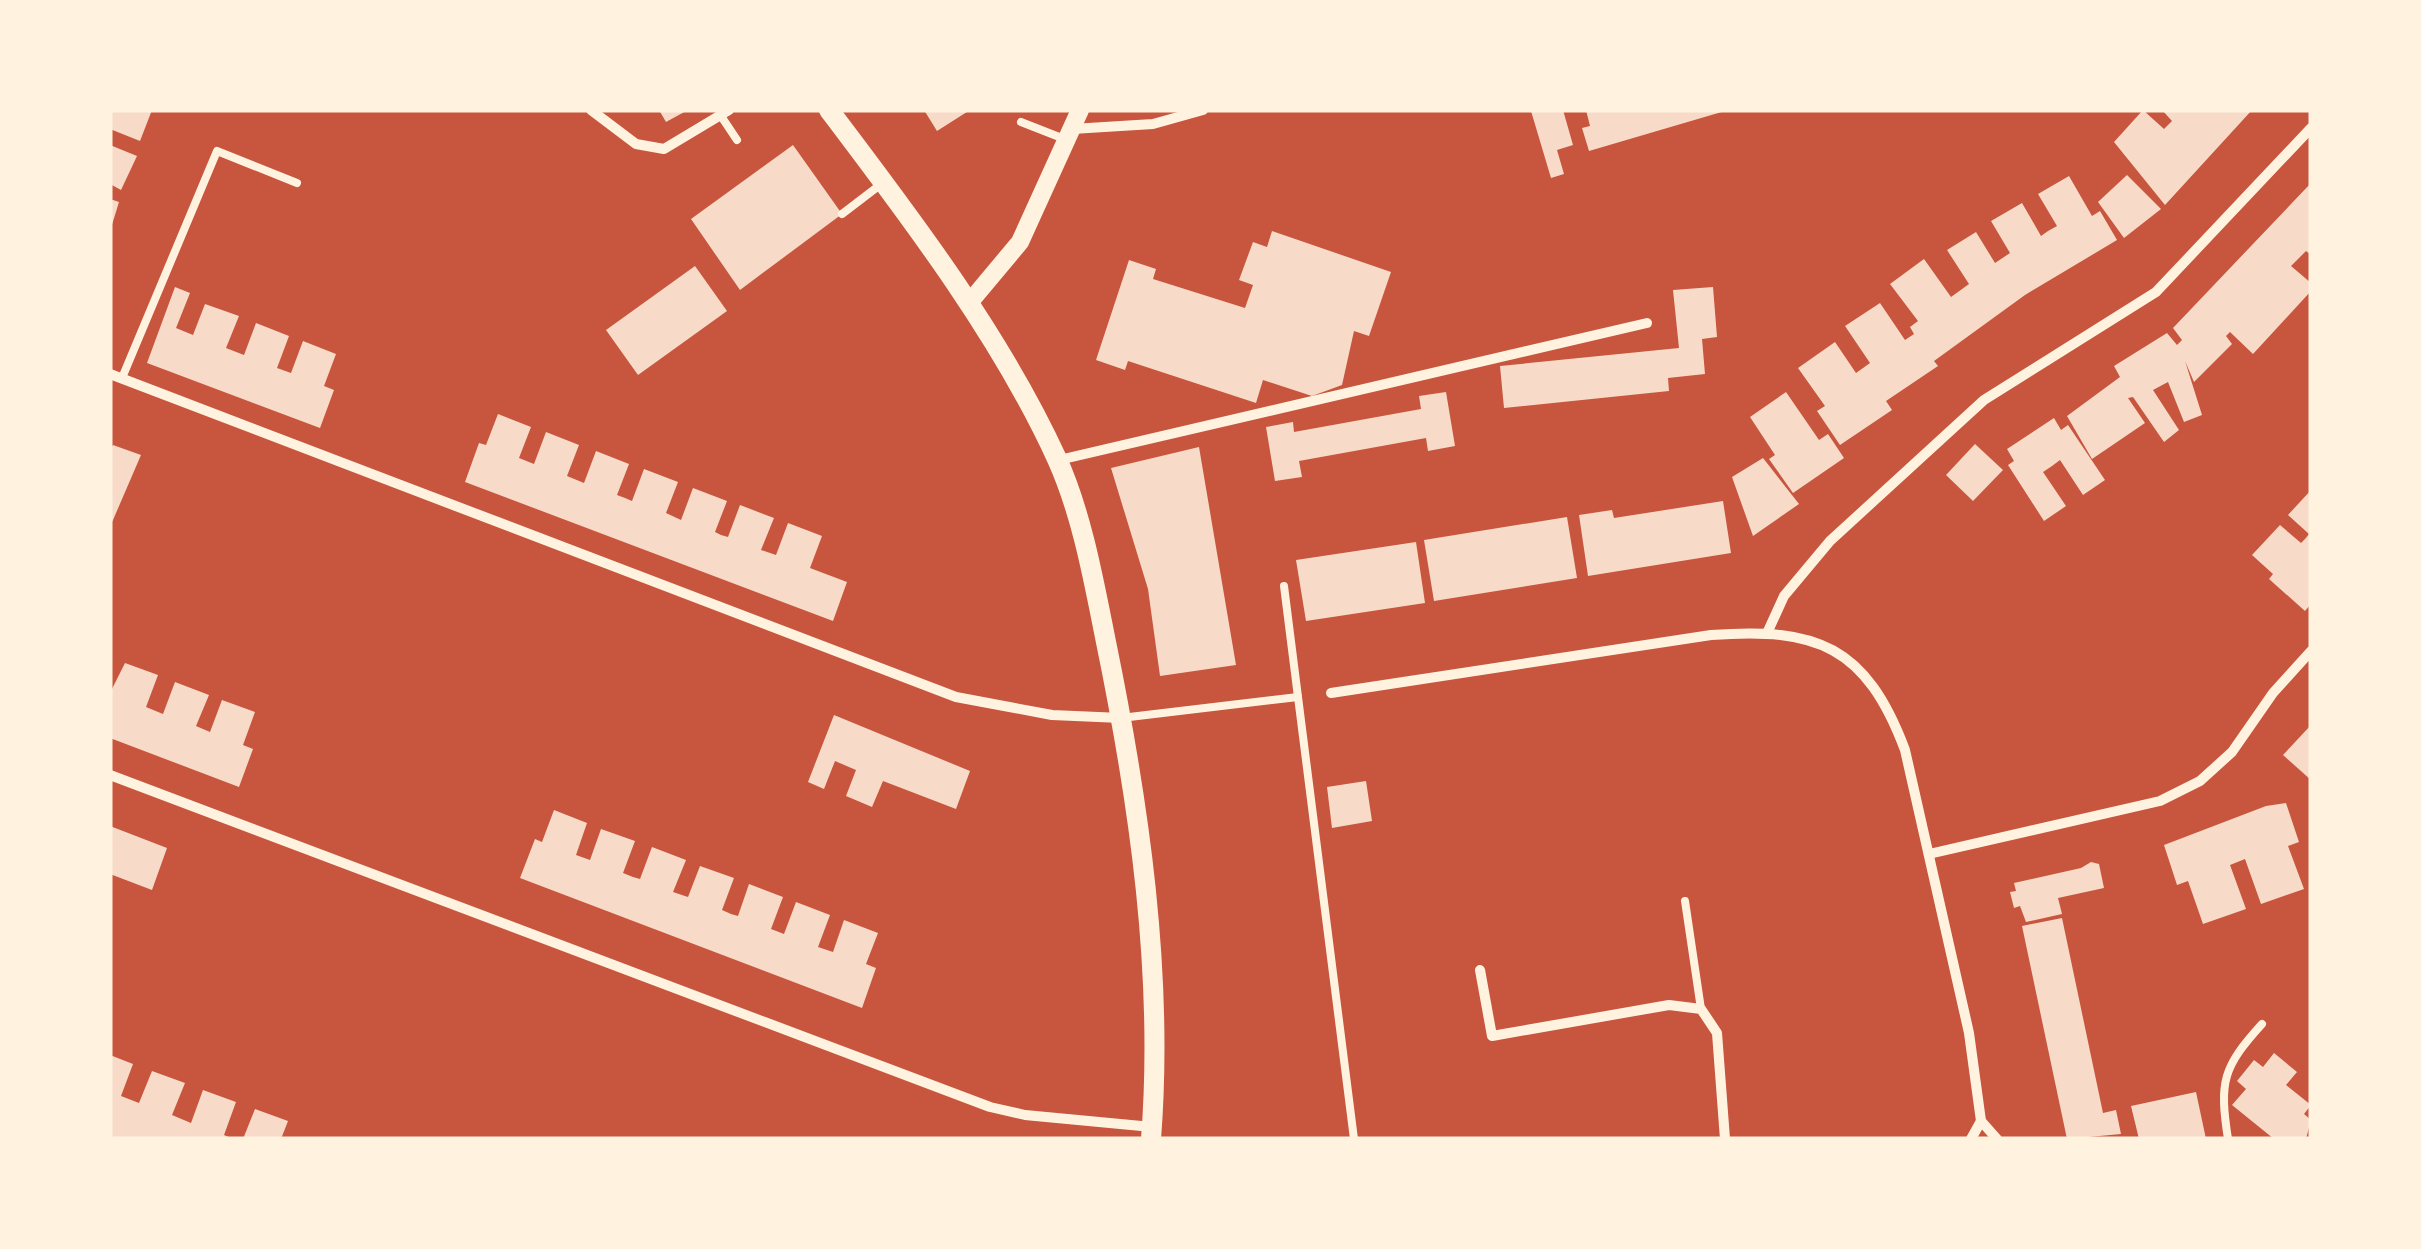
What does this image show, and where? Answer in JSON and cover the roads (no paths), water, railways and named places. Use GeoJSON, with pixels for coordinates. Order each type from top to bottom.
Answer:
{"type":"FeatureCollection","features":[{"type":"Feature","properties":{"kind":"main road"},"geometry":{"type":"LineString","coordinates":[[828,110],[969,303],[1058,460],[1094,584],[1121,718],[1150,940],[1152,1133]]}},
{"type":"Feature","properties":{"kind":"street"},"geometry":{"type":"LineString","coordinates":[[591,110],[636,144],[664,149],[725,113]]}},
{"type":"Feature","properties":{"kind":"street"},"geometry":{"type":"LineString","coordinates":[[969,303],[1020,242],[1080,110]]}},
{"type":"Feature","properties":{"kind":"street"},"geometry":{"type":"LineString","coordinates":[[1069,135],[1153,124],[1202,110]]}},
{"type":"Feature","properties":{"kind":"street"},"geometry":{"type":"LineString","coordinates":[[1768,631],[1784,596],[1844,528],[1984,400],[2156,292],[2311,128]]}},
{"type":"Feature","properties":{"kind":"street"},"geometry":{"type":"LineString","coordinates":[[1058,460],[1647,323]]}},
{"type":"Feature","properties":{"kind":"street"},"geometry":{"type":"LineString","coordinates":[[116,376],[956,697],[1052,715],[1121,718]]}},
{"type":"Feature","properties":{"kind":"street"},"geometry":{"type":"LineString","coordinates":[[1331,693],[1710,635],[1768,631],[1818,640],[1863,673],[1889,707],[1905,750],[1969,1032],[1981,1121],[1996,1139]]}},
{"type":"Feature","properties":{"kind":"street"},"geometry":{"type":"LineString","coordinates":[[1929,854],[2160,801],[2200,780],[2232,752],[2273,693],[2311,651]]}},
{"type":"Feature","properties":{"kind":"street"},"geometry":{"type":"LineString","coordinates":[[110,775],[990,1107],[1152,1133]]}},
{"type":"Feature","properties":{"kind":"street"},"geometry":{"type":"LineString","coordinates":[[1480,970],[1492,1036],[1669,1005],[1701,1008],[1717,1032],[1725,1139]]}},
{"type":"Feature","properties":{"kind":"street"},"geometry":{"type":"LineString","coordinates":[[1970,1139],[1981,1121]]}},
{"type":"Feature","properties":{"kind":"lane"},"geometry":{"type":"LineString","coordinates":[[725,113],[737,140]]}},
{"type":"Feature","properties":{"kind":"lane"},"geometry":{"type":"LineString","coordinates":[[1021,122],[1069,135]]}},
{"type":"Feature","properties":{"kind":"lane"},"geometry":{"type":"LineString","coordinates":[[116,376],[218,151],[297,183]]}},
{"type":"Feature","properties":{"kind":"lane"},"geometry":{"type":"LineString","coordinates":[[842,214],[884,182]]}},
{"type":"Feature","properties":{"kind":"lane"},"geometry":{"type":"LineString","coordinates":[[1284,586],[1354,1139]]}},
{"type":"Feature","properties":{"kind":"lane"},"geometry":{"type":"LineString","coordinates":[[1121,718],[1298,697]]}},
{"type":"Feature","properties":{"kind":"lane"},"geometry":{"type":"LineString","coordinates":[[1685,901],[1701,1008]]}},
{"type":"Feature","properties":{"kind":"lane"},"geometry":{"type":"LineString","coordinates":[[2228,1139],[2223,1084],[2231,1059],[2262,1024]]}}]}
